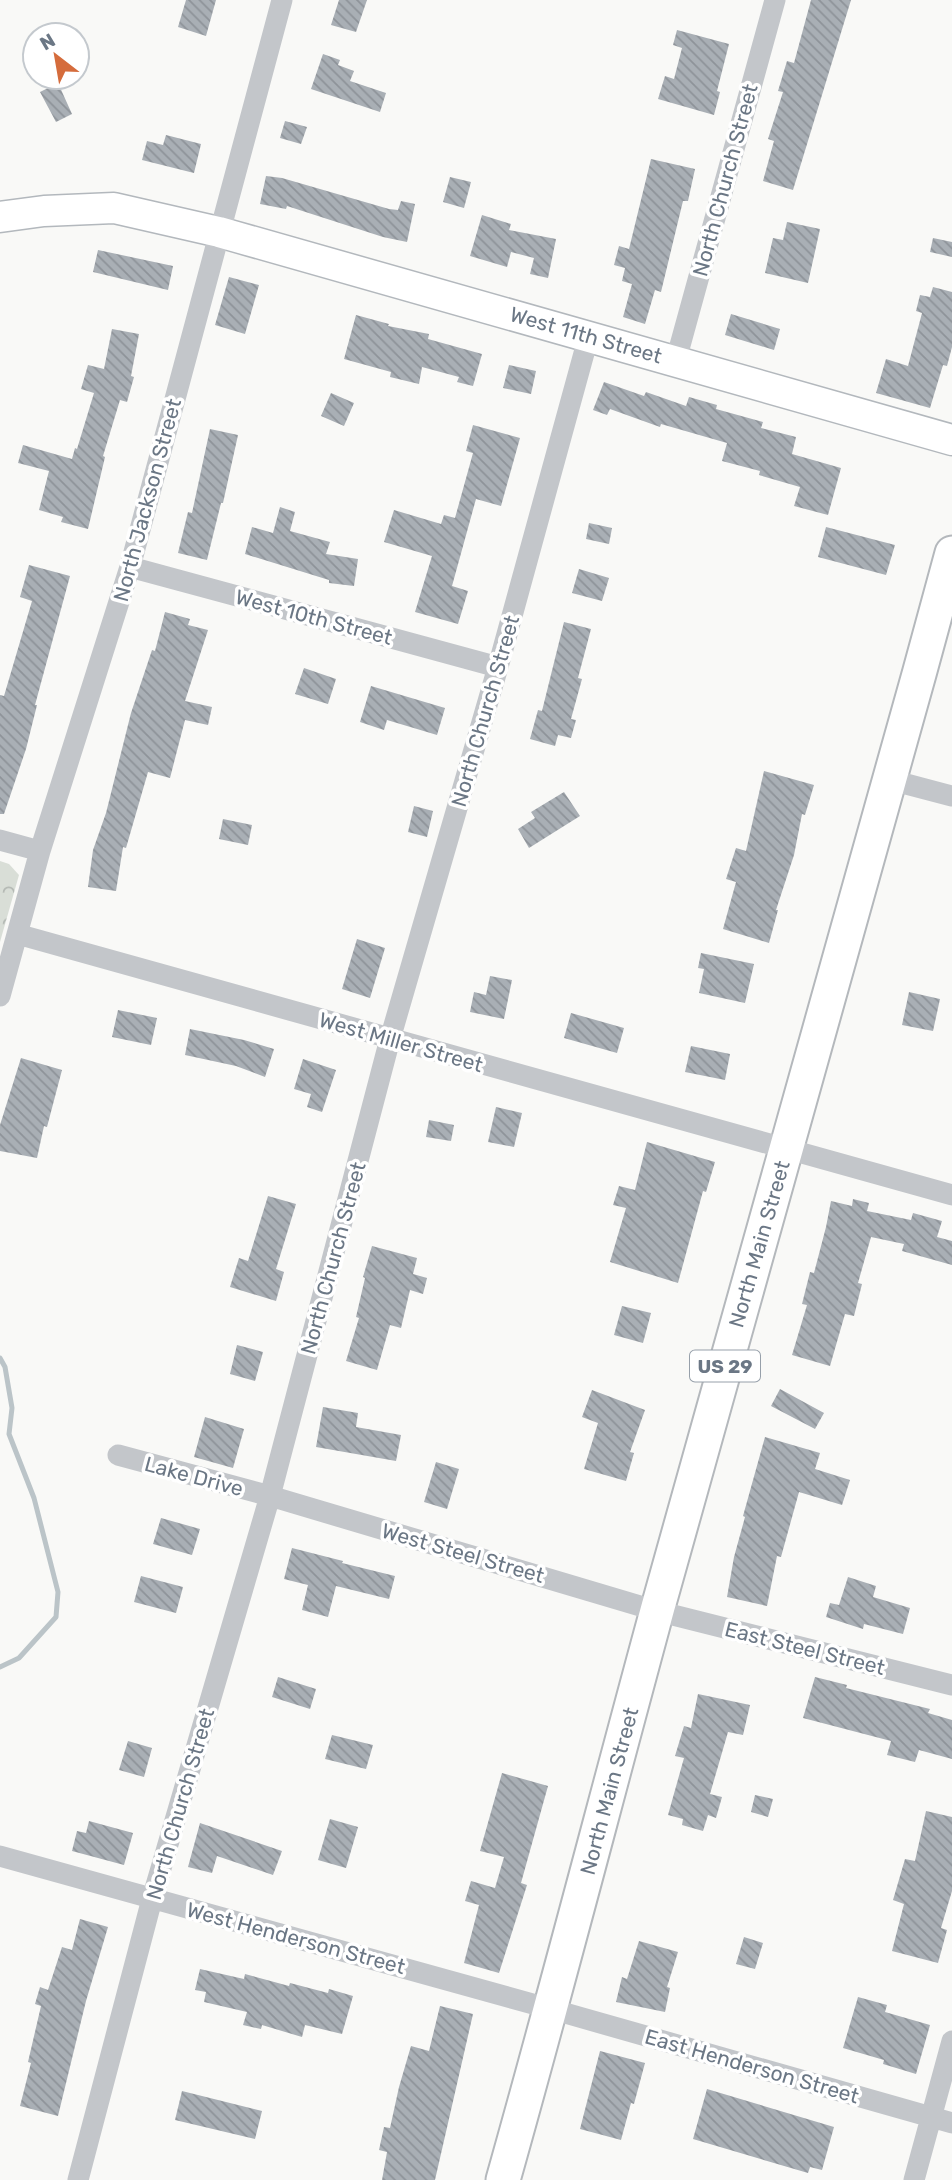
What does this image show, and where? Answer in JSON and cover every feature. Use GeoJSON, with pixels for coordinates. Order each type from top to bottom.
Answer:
{"type":"FeatureCollection","features":[{"type":"Feature","properties":{"kind":"main road","name":"North Main Street"},"geometry":{"type":"LineString","coordinates":[[503,2180],[657,1611],[891,780],[952,553]]}},
{"type":"Feature","properties":{"kind":"street","name":"North Jackson Street"},"geometry":{"type":"LineString","coordinates":[[0,996],[40,851],[130,567],[282,0]]}},
{"type":"Feature","properties":{"kind":"street","name":"North Church Street"},"geometry":{"type":"LineString","coordinates":[[676,360],[775,0]]}},
{"type":"Feature","properties":{"kind":"street","name":"West 11th Street"},"geometry":{"type":"LineString","coordinates":[[0,217],[44,211],[114,208],[219,232],[952,440]]}},
{"type":"Feature","properties":{"kind":"street","name":"North Church Street"},"geometry":{"type":"LineString","coordinates":[[78,2180],[152,1899],[270,1496],[390,1039],[498,667],[589,335]]}},
{"type":"Feature","properties":{"kind":"street","name":"West 10th Street"},"geometry":{"type":"LineString","coordinates":[[130,567],[498,667]]}},
{"type":"Feature","properties":{"kind":"street"},"geometry":{"type":"LineString","coordinates":[[891,780],[952,796]]}},
{"type":"Feature","properties":{"kind":"street"},"geometry":{"type":"LineString","coordinates":[[0,840],[40,851]]}},
{"type":"Feature","properties":{"kind":"street","name":"West Miller Street"},"geometry":{"type":"LineString","coordinates":[[17,934],[952,1195]]}},
{"type":"Feature","properties":{"kind":"street","name":"Lake Drive"},"geometry":{"type":"LineString","coordinates":[[118,1455],[270,1496]]}},
{"type":"Feature","properties":{"kind":"street","name":"West Steel Street"},"geometry":{"type":"LineString","coordinates":[[270,1496],[657,1611]]}},
{"type":"Feature","properties":{"kind":"street","name":"East Steel Street"},"geometry":{"type":"LineString","coordinates":[[657,1611],[952,1685]]}},
{"type":"Feature","properties":{"kind":"street","name":"West Henderson Street"},"geometry":{"type":"LineString","coordinates":[[0,1856],[551,2008]]}},
{"type":"Feature","properties":{"kind":"street","name":"East Henderson Street"},"geometry":{"type":"LineString","coordinates":[[551,2008],[952,2123]]}},
{"type":"Feature","properties":{"kind":"street"},"geometry":{"type":"LineString","coordinates":[[914,2180],[952,2041]]}},
{"type":"Feature","properties":{"kind":"green space"},"geometry":{"type":"Polygon","coordinates":[[[0,861],[9,864],[19,875],[0,942],[0,861]]]}},
{"type":"Feature","properties":{"kind":"building"},"geometry":{"type":"Polygon","coordinates":[[[186,0],[216,0],[206,36],[178,27],[186,0]]]}},
{"type":"Feature","properties":{"kind":"building"},"geometry":{"type":"Polygon","coordinates":[[[339,0],[367,0],[356,32],[331,25],[339,0]]]}},
{"type":"Feature","properties":{"kind":"building"},"geometry":{"type":"Polygon","coordinates":[[[811,0],[851,0],[793,190],[763,181],[774,141],[768,139],[783,92],[778,91],[787,61],[794,63],[811,0]]]}},
{"type":"Feature","properties":{"kind":"building"},"geometry":{"type":"Polygon","coordinates":[[[677,30],[729,44],[714,115],[658,99],[665,76],[674,79],[682,48],[673,45],[677,30]]]}},
{"type":"Feature","properties":{"kind":"building"},"geometry":{"type":"Polygon","coordinates":[[[323,54],[340,60],[338,65],[354,71],[350,81],[386,93],[380,112],[311,89],[323,54]]]}},
{"type":"Feature","properties":{"kind":"building"},"geometry":{"type":"Polygon","coordinates":[[[62,91],[72,114],[56,122],[40,92],[62,91]]]}},
{"type":"Feature","properties":{"kind":"building"},"geometry":{"type":"Polygon","coordinates":[[[285,121],[307,127],[301,144],[280,138],[285,121]]]}},
{"type":"Feature","properties":{"kind":"building"},"geometry":{"type":"Polygon","coordinates":[[[166,135],[201,144],[194,173],[142,160],[147,141],[163,145],[166,135]]]}},
{"type":"Feature","properties":{"kind":"building"},"geometry":{"type":"Polygon","coordinates":[[[651,159],[695,169],[688,201],[683,201],[661,292],[655,290],[645,324],[623,317],[632,284],[622,281],[625,268],[614,265],[619,246],[629,249],[651,159]]]}},
{"type":"Feature","properties":{"kind":"building"},"geometry":{"type":"Polygon","coordinates":[[[266,176],[282,178],[389,209],[398,210],[401,201],[415,204],[407,242],[383,237],[287,206],[286,209],[260,204],[266,176]]]}},
{"type":"Feature","properties":{"kind":"building"},"geometry":{"type":"Polygon","coordinates":[[[450,177],[471,182],[464,208],[443,202],[450,177]]]}},
{"type":"Feature","properties":{"kind":"building"},"geometry":{"type":"Polygon","coordinates":[[[482,215],[511,224],[509,230],[556,239],[548,278],[530,274],[534,258],[511,252],[507,267],[470,256],[482,215]]]}},
{"type":"Feature","properties":{"kind":"building"},"geometry":{"type":"Polygon","coordinates":[[[787,222],[820,229],[808,283],[765,273],[773,238],[783,240],[787,222]]]}},
{"type":"Feature","properties":{"kind":"building"},"geometry":{"type":"Polygon","coordinates":[[[933,238],[952,242],[952,257],[930,252],[933,238]]]}},
{"type":"Feature","properties":{"kind":"building"},"geometry":{"type":"Polygon","coordinates":[[[98,250],[173,266],[168,290],[93,272],[98,250]]]}},
{"type":"Feature","properties":{"kind":"building"},"geometry":{"type":"Polygon","coordinates":[[[229,277],[259,285],[245,334],[215,325],[229,277]]]}},
{"type":"Feature","properties":{"kind":"building"},"geometry":{"type":"Polygon","coordinates":[[[933,287],[952,292],[952,347],[947,366],[943,365],[930,408],[876,393],[886,359],[908,366],[922,313],[916,311],[920,295],[930,297],[933,287]]]}},
{"type":"Feature","properties":{"kind":"building"},"geometry":{"type":"Polygon","coordinates":[[[731,314],[780,329],[774,350],[725,335],[731,314]]]}},
{"type":"Feature","properties":{"kind":"building"},"geometry":{"type":"Polygon","coordinates":[[[356,315],[389,324],[388,326],[429,334],[428,339],[482,354],[473,386],[457,382],[459,377],[422,367],[419,384],[390,377],[391,372],[344,359],[356,315]]]}},
{"type":"Feature","properties":{"kind":"building"},"geometry":{"type":"Polygon","coordinates":[[[112,329],[139,334],[131,376],[134,377],[127,402],[120,400],[103,456],[105,457],[88,529],[61,522],[63,517],[39,510],[49,471],[18,463],[23,445],[72,459],[94,393],[81,389],[88,365],[104,369],[112,329]]]}},
{"type":"Feature","properties":{"kind":"building"},"geometry":{"type":"Polygon","coordinates":[[[509,365],[536,371],[531,394],[503,388],[509,365]]]}},
{"type":"Feature","properties":{"kind":"building"},"geometry":{"type":"Polygon","coordinates":[[[604,382],[644,396],[646,392],[686,406],[689,397],[717,405],[716,409],[763,422],[761,428],[796,437],[792,454],[841,468],[828,515],[794,506],[800,487],[759,475],[760,471],[722,461],[727,443],[661,424],[660,427],[610,409],[607,415],[593,410],[604,382]]]}},
{"type":"Feature","properties":{"kind":"building"},"geometry":{"type":"Polygon","coordinates":[[[331,393],[354,403],[344,426],[321,416],[331,393]]]}},
{"type":"Feature","properties":{"kind":"building"},"geometry":{"type":"Polygon","coordinates":[[[473,425],[520,438],[501,506],[476,499],[452,586],[468,591],[458,624],[415,612],[432,556],[384,542],[394,510],[441,524],[444,515],[455,518],[473,453],[466,451],[473,425]]]}},
{"type":"Feature","properties":{"kind":"building"},"geometry":{"type":"Polygon","coordinates":[[[210,429],[238,435],[207,560],[178,553],[188,512],[192,513],[210,429]]]}},
{"type":"Feature","properties":{"kind":"building"},"geometry":{"type":"Polygon","coordinates":[[[280,507],[295,512],[290,531],[330,542],[326,554],[358,559],[354,586],[329,583],[329,580],[245,554],[252,527],[273,533],[280,507]]]}},
{"type":"Feature","properties":{"kind":"building"},"geometry":{"type":"Polygon","coordinates":[[[589,523],[612,528],[609,544],[586,539],[589,523]]]}},
{"type":"Feature","properties":{"kind":"building"},"geometry":{"type":"Polygon","coordinates":[[[826,527],[895,545],[886,575],[818,557],[826,527]]]}},
{"type":"Feature","properties":{"kind":"building"},"geometry":{"type":"Polygon","coordinates":[[[29,565],[70,576],[35,705],[26,749],[4,814],[0,814],[0,695],[4,696],[32,601],[20,597],[29,565]]]}},
{"type":"Feature","properties":{"kind":"building"},"geometry":{"type":"Polygon","coordinates":[[[579,569],[609,578],[602,601],[572,593],[579,569]]]}},
{"type":"Feature","properties":{"kind":"building"},"geometry":{"type":"Polygon","coordinates":[[[165,612],[190,619],[188,625],[208,630],[185,701],[212,707],[208,725],[185,720],[170,778],[148,772],[126,848],[123,847],[116,891],[88,887],[93,850],[106,813],[131,713],[152,650],[155,651],[165,612]]]}},
{"type":"Feature","properties":{"kind":"building"},"geometry":{"type":"Polygon","coordinates":[[[564,622],[591,629],[578,678],[582,679],[571,719],[576,720],[571,738],[558,735],[555,746],[530,739],[538,710],[542,711],[564,622]]]}},
{"type":"Feature","properties":{"kind":"building"},"geometry":{"type":"Polygon","coordinates":[[[304,668],[336,679],[328,704],[295,694],[304,668]]]}},
{"type":"Feature","properties":{"kind":"building"},"geometry":{"type":"Polygon","coordinates":[[[371,686],[445,708],[437,735],[387,720],[384,730],[360,722],[371,686]]]}},
{"type":"Feature","properties":{"kind":"building"},"geometry":{"type":"Polygon","coordinates":[[[764,771],[814,785],[805,815],[802,814],[794,855],[776,910],[769,943],[723,929],[736,882],[726,879],[736,848],[746,851],[764,771]]]}},
{"type":"Feature","properties":{"kind":"building"},"geometry":{"type":"Polygon","coordinates":[[[564,792],[580,816],[529,848],[518,829],[535,818],[531,812],[564,792]]]}},
{"type":"Feature","properties":{"kind":"building"},"geometry":{"type":"Polygon","coordinates":[[[414,806],[433,811],[427,837],[408,832],[414,806]]]}},
{"type":"Feature","properties":{"kind":"building"},"geometry":{"type":"Polygon","coordinates":[[[223,819],[252,825],[248,845],[219,839],[223,819]]]}},
{"type":"Feature","properties":{"kind":"building"},"geometry":{"type":"Polygon","coordinates":[[[357,939],[385,948],[370,998],[342,989],[357,939]]]}},
{"type":"Feature","properties":{"kind":"building"},"geometry":{"type":"Polygon","coordinates":[[[701,953],[754,964],[745,1003],[699,993],[704,969],[698,968],[701,953]]]}},
{"type":"Feature","properties":{"kind":"building"},"geometry":{"type":"Polygon","coordinates":[[[490,976],[512,980],[504,1019],[470,1012],[474,992],[486,995],[490,976]]]}},
{"type":"Feature","properties":{"kind":"building"},"geometry":{"type":"Polygon","coordinates":[[[909,992],[940,999],[933,1031],[902,1025],[909,992]]]}},
{"type":"Feature","properties":{"kind":"building"},"geometry":{"type":"Polygon","coordinates":[[[118,1010],[157,1018],[151,1045],[112,1037],[118,1010]]]}},
{"type":"Feature","properties":{"kind":"building"},"geometry":{"type":"Polygon","coordinates":[[[571,1013],[624,1028],[617,1053],[564,1038],[571,1013]]]}},
{"type":"Feature","properties":{"kind":"building"},"geometry":{"type":"Polygon","coordinates":[[[190,1029],[274,1049],[265,1077],[236,1066],[185,1055],[190,1029]]]}},
{"type":"Feature","properties":{"kind":"building"},"geometry":{"type":"Polygon","coordinates":[[[691,1046],[730,1054],[725,1080],[685,1072],[691,1046]]]}},
{"type":"Feature","properties":{"kind":"building"},"geometry":{"type":"Polygon","coordinates":[[[21,1058],[62,1070],[37,1158],[0,1151],[0,1125],[21,1058]]]}},
{"type":"Feature","properties":{"kind":"building"},"geometry":{"type":"Polygon","coordinates":[[[303,1059],[336,1070],[322,1112],[307,1107],[311,1094],[294,1089],[303,1059]]]}},
{"type":"Feature","properties":{"kind":"building"},"geometry":{"type":"Polygon","coordinates":[[[496,1107],[522,1113],[514,1147],[488,1142],[496,1107]]]}},
{"type":"Feature","properties":{"kind":"building"},"geometry":{"type":"Polygon","coordinates":[[[429,1120],[454,1125],[451,1141],[426,1137],[429,1120]]]}},
{"type":"Feature","properties":{"kind":"building"},"geometry":{"type":"Polygon","coordinates":[[[647,1142],[715,1162],[706,1192],[703,1191],[678,1283],[610,1262],[626,1208],[613,1205],[619,1186],[635,1190],[647,1142]]]}},
{"type":"Feature","properties":{"kind":"building"},"geometry":{"type":"Polygon","coordinates":[[[268,1196],[296,1204],[276,1269],[284,1272],[276,1301],[230,1287],[239,1258],[248,1261],[268,1196]]]}},
{"type":"Feature","properties":{"kind":"building"},"geometry":{"type":"Polygon","coordinates":[[[853,1199],[869,1203],[867,1211],[911,1220],[913,1213],[942,1221],[937,1237],[952,1241],[952,1265],[902,1251],[904,1244],[871,1237],[858,1283],[862,1284],[854,1316],[845,1314],[830,1366],[792,1355],[807,1305],[802,1304],[810,1272],[814,1273],[831,1201],[852,1206],[853,1199]]]}},
{"type":"Feature","properties":{"kind":"building"},"geometry":{"type":"Polygon","coordinates":[[[372,1246],[417,1258],[413,1274],[427,1278],[423,1294],[410,1290],[401,1328],[390,1325],[377,1370],[346,1361],[359,1318],[356,1317],[365,1278],[363,1277],[372,1246]]]}},
{"type":"Feature","properties":{"kind":"building"},"geometry":{"type":"Polygon","coordinates":[[[622,1306],[651,1313],[643,1343],[614,1335],[622,1306]]]}},
{"type":"Feature","properties":{"kind":"building"},"geometry":{"type":"Polygon","coordinates":[[[237,1345],[263,1352],[255,1381],[230,1374],[237,1345]]]}},
{"type":"Feature","properties":{"kind":"building"},"geometry":{"type":"Polygon","coordinates":[[[780,1389],[824,1413],[815,1429],[771,1406],[780,1389]]]}},
{"type":"Feature","properties":{"kind":"building"},"geometry":{"type":"Polygon","coordinates":[[[592,1390],[645,1410],[630,1452],[634,1453],[626,1481],[584,1469],[598,1423],[582,1417],[592,1390]]]}},
{"type":"Feature","properties":{"kind":"building"},"geometry":{"type":"Polygon","coordinates":[[[323,1407],[358,1413],[356,1427],[401,1435],[396,1461],[316,1447],[323,1407]]]}},
{"type":"Feature","properties":{"kind":"building"},"geometry":{"type":"Polygon","coordinates":[[[205,1417],[244,1429],[233,1468],[194,1457],[205,1417]]]}},
{"type":"Feature","properties":{"kind":"building"},"geometry":{"type":"Polygon","coordinates":[[[765,1437],[820,1453],[815,1469],[850,1480],[842,1505],[799,1492],[781,1557],[777,1556],[767,1606],[727,1597],[745,1517],[743,1516],[765,1437]]]}},
{"type":"Feature","properties":{"kind":"building"},"geometry":{"type":"Polygon","coordinates":[[[436,1462],[459,1469],[447,1509],[424,1502],[436,1462]]]}},
{"type":"Feature","properties":{"kind":"building"},"geometry":{"type":"Polygon","coordinates":[[[161,1518],[200,1529],[192,1555],[153,1544],[161,1518]]]}},
{"type":"Feature","properties":{"kind":"building"},"geometry":{"type":"Polygon","coordinates":[[[292,1548],[395,1576],[389,1599],[336,1586],[328,1617],[302,1610],[308,1585],[284,1579],[292,1548]]]}},
{"type":"Feature","properties":{"kind":"building"},"geometry":{"type":"Polygon","coordinates":[[[141,1576],[183,1587],[176,1613],[134,1602],[141,1576]]]}},
{"type":"Feature","properties":{"kind":"building"},"geometry":{"type":"Polygon","coordinates":[[[848,1577],[876,1586],[873,1597],[910,1608],[903,1634],[864,1624],[863,1629],[826,1617],[830,1603],[839,1605],[848,1577]]]}},
{"type":"Feature","properties":{"kind":"building"},"geometry":{"type":"Polygon","coordinates":[[[278,1677],[316,1689],[310,1709],[272,1697],[278,1677]]]}},
{"type":"Feature","properties":{"kind":"building"},"geometry":{"type":"Polygon","coordinates":[[[815,1677],[847,1685],[846,1688],[930,1709],[928,1713],[952,1720],[952,1759],[919,1750],[915,1762],[887,1755],[891,1741],[803,1718],[815,1677]]]}},
{"type":"Feature","properties":{"kind":"building"},"geometry":{"type":"Polygon","coordinates":[[[698,1694],[750,1705],[743,1735],[728,1732],[710,1794],[722,1797],[716,1818],[708,1815],[703,1831],[682,1825],[683,1819],[668,1815],[684,1758],[675,1756],[684,1726],[691,1728],[698,1694]]]}},
{"type":"Feature","properties":{"kind":"building"},"geometry":{"type":"Polygon","coordinates":[[[332,1735],[373,1745],[366,1769],[325,1759],[332,1735]]]}},
{"type":"Feature","properties":{"kind":"building"},"geometry":{"type":"Polygon","coordinates":[[[128,1741],[152,1748],[144,1777],[119,1770],[128,1741]]]}},
{"type":"Feature","properties":{"kind":"building"},"geometry":{"type":"Polygon","coordinates":[[[502,1773],[548,1786],[521,1883],[527,1885],[499,1973],[464,1963],[479,1905],[465,1901],[471,1881],[495,1888],[504,1857],[480,1851],[502,1773]]]}},
{"type":"Feature","properties":{"kind":"building"},"geometry":{"type":"Polygon","coordinates":[[[755,1795],[773,1799],[768,1817],[751,1812],[755,1795]]]}},
{"type":"Feature","properties":{"kind":"building"},"geometry":{"type":"Polygon","coordinates":[[[926,1811],[952,1817],[952,1891],[941,1928],[947,1930],[938,1963],[892,1951],[904,1904],[893,1900],[905,1859],[915,1861],[926,1811]]]}},
{"type":"Feature","properties":{"kind":"building"},"geometry":{"type":"Polygon","coordinates":[[[330,1819],[358,1827],[346,1868],[318,1860],[330,1819]]]}},
{"type":"Feature","properties":{"kind":"building"},"geometry":{"type":"Polygon","coordinates":[[[89,1821],[133,1833],[124,1865],[72,1851],[77,1831],[86,1833],[89,1821]]]}},
{"type":"Feature","properties":{"kind":"building"},"geometry":{"type":"Polygon","coordinates":[[[200,1823],[282,1851],[273,1875],[217,1856],[212,1873],[188,1867],[200,1823]]]}},
{"type":"Feature","properties":{"kind":"building"},"geometry":{"type":"Polygon","coordinates":[[[80,1919],[108,1927],[86,2001],[58,2116],[20,2106],[41,2006],[35,2004],[40,1987],[48,1990],[62,1947],[72,1950],[80,1919]]]}},
{"type":"Feature","properties":{"kind":"building"},"geometry":{"type":"Polygon","coordinates":[[[744,1937],[763,1943],[755,1969],[736,1964],[744,1937]]]}},
{"type":"Feature","properties":{"kind":"building"},"geometry":{"type":"Polygon","coordinates":[[[639,1941],[678,1952],[667,1987],[670,1988],[665,2012],[616,2002],[622,1977],[627,1979],[639,1941]]]}},
{"type":"Feature","properties":{"kind":"building"},"geometry":{"type":"Polygon","coordinates":[[[200,1969],[244,1979],[245,1974],[289,1986],[290,1983],[328,1993],[329,1989],[353,1996],[342,2034],[305,2025],[302,2037],[262,2025],[261,2029],[243,2025],[247,2012],[204,2002],[206,1992],[195,1990],[200,1969]]]}},
{"type":"Feature","properties":{"kind":"building"},"geometry":{"type":"Polygon","coordinates":[[[858,1997],[887,2005],[885,2012],[930,2025],[916,2074],[883,2064],[884,2060],[843,2048],[858,1997]]]}},
{"type":"Feature","properties":{"kind":"building"},"geometry":{"type":"Polygon","coordinates":[[[440,2006],[473,2014],[435,2180],[382,2180],[387,2152],[379,2150],[384,2127],[390,2128],[411,2046],[429,2051],[440,2006]]]}},
{"type":"Feature","properties":{"kind":"building"},"geometry":{"type":"Polygon","coordinates":[[[600,2051],[645,2063],[621,2140],[580,2129],[600,2051]]]}},
{"type":"Feature","properties":{"kind":"building"},"geometry":{"type":"Polygon","coordinates":[[[707,2089],[834,2127],[822,2170],[810,2167],[808,2173],[693,2139],[707,2089]]]}},
{"type":"Feature","properties":{"kind":"building"},"geometry":{"type":"Polygon","coordinates":[[[182,2091],[262,2111],[255,2139],[175,2120],[182,2091]]]}},
{"type":"Feature","properties":{"kind":"waterway"},"geometry":{"type":"LineString","coordinates":[[0,1358],[5,1367],[12,1408],[9,1434],[34,1498],[58,1592],[56,1617],[19,1658],[0,1667]]}}]}
